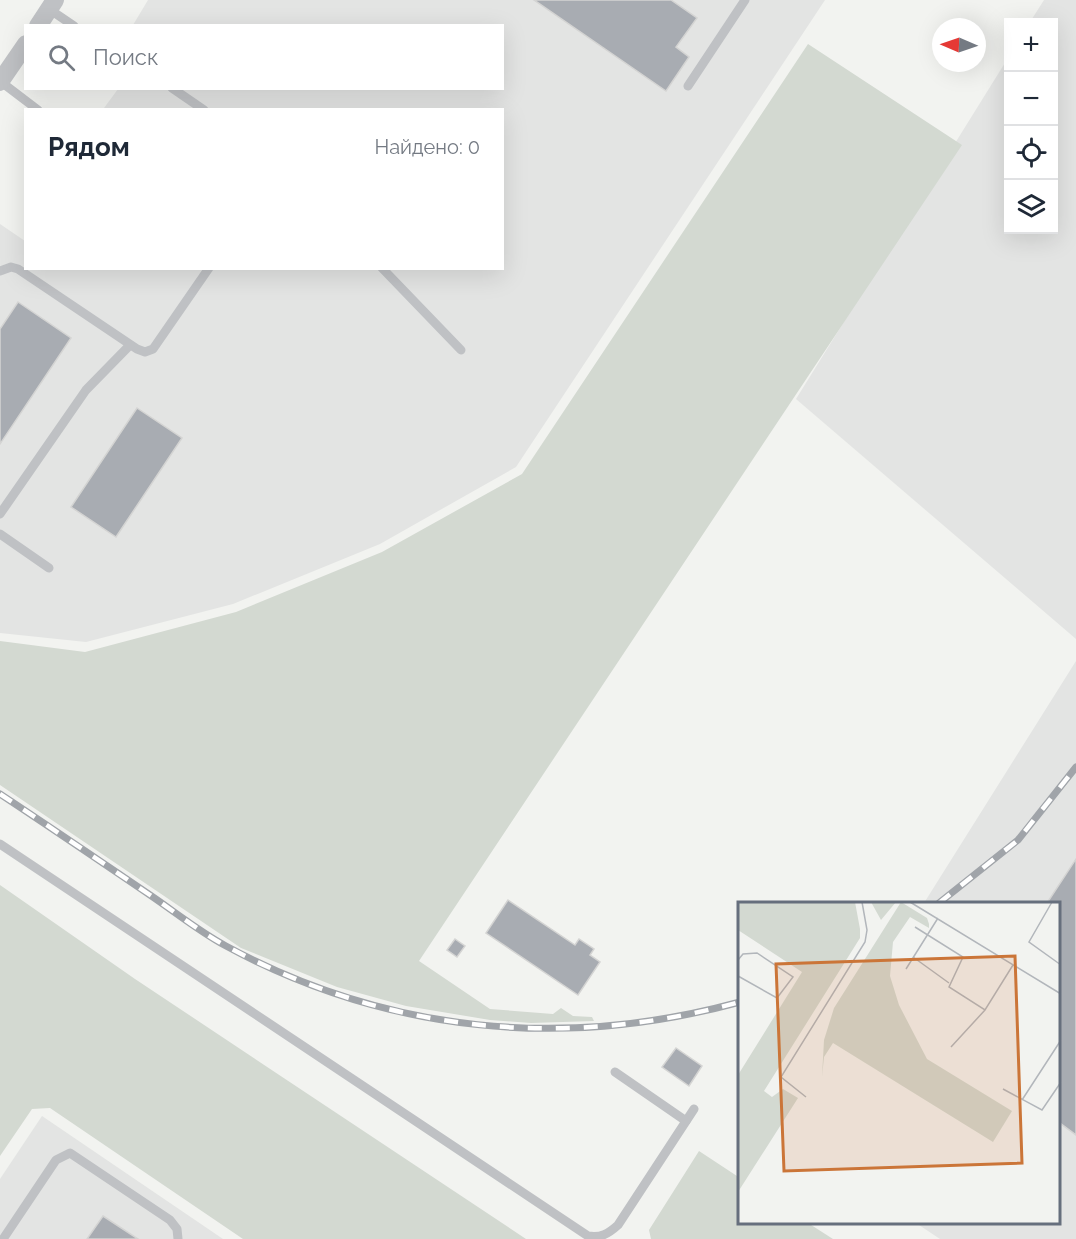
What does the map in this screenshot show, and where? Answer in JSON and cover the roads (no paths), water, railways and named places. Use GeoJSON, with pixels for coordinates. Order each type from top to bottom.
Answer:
{"type":"FeatureCollection","features":[{"type":"Feature","properties":{"kind":"street"},"geometry":{"type":"LineString","coordinates":[[39,24],[52,5]]}},
{"type":"Feature","properties":{"kind":"street"},"geometry":{"type":"LineString","coordinates":[[0,82],[24,47]]}},
{"type":"Feature","properties":{"kind":"lane"},"geometry":{"type":"LineString","coordinates":[[688,86],[745,0]]}},
{"type":"Feature","properties":{"kind":"lane"},"geometry":{"type":"LineString","coordinates":[[52,5],[72,24]]}},
{"type":"Feature","properties":{"kind":"lane"},"geometry":{"type":"LineString","coordinates":[[0,82],[35,108]]}},
{"type":"Feature","properties":{"kind":"lane"},"geometry":{"type":"LineString","coordinates":[[175,90],[201,108]]}},
{"type":"Feature","properties":{"kind":"lane"},"geometry":{"type":"LineString","coordinates":[[0,271],[11,267],[18,269],[130,345],[145,352],[153,349],[208,270]]}},
{"type":"Feature","properties":{"kind":"lane"},"geometry":{"type":"LineString","coordinates":[[384,270],[461,350]]}},
{"type":"Feature","properties":{"kind":"lane"},"geometry":{"type":"LineString","coordinates":[[0,514],[86,390],[130,345]]}},
{"type":"Feature","properties":{"kind":"lane"},"geometry":{"type":"LineString","coordinates":[[0,534],[50,568]]}},
{"type":"Feature","properties":{"kind":"lane"},"geometry":{"type":"LineString","coordinates":[[0,843],[588,1236],[599,1238],[618,1225],[694,1109]]}},
{"type":"Feature","properties":{"kind":"lane"},"geometry":{"type":"LineString","coordinates":[[615,1072],[686,1121]]}},
{"type":"Feature","properties":{"kind":"lane"},"geometry":{"type":"LineString","coordinates":[[3,1239],[56,1160],[70,1153],[170,1220],[177,1229],[178,1239]]}},
{"type":"Feature","properties":{"kind":"railway"},"geometry":{"type":"LineString","coordinates":[[940,902],[1018,840],[1076,767]]}},
{"type":"Feature","properties":{"kind":"railway"},"geometry":{"type":"LineString","coordinates":[[0,794],[226,946],[287,975],[349,998],[413,1015],[477,1025],[542,1028],[608,1026],[674,1017],[738,1002]]}}]}
